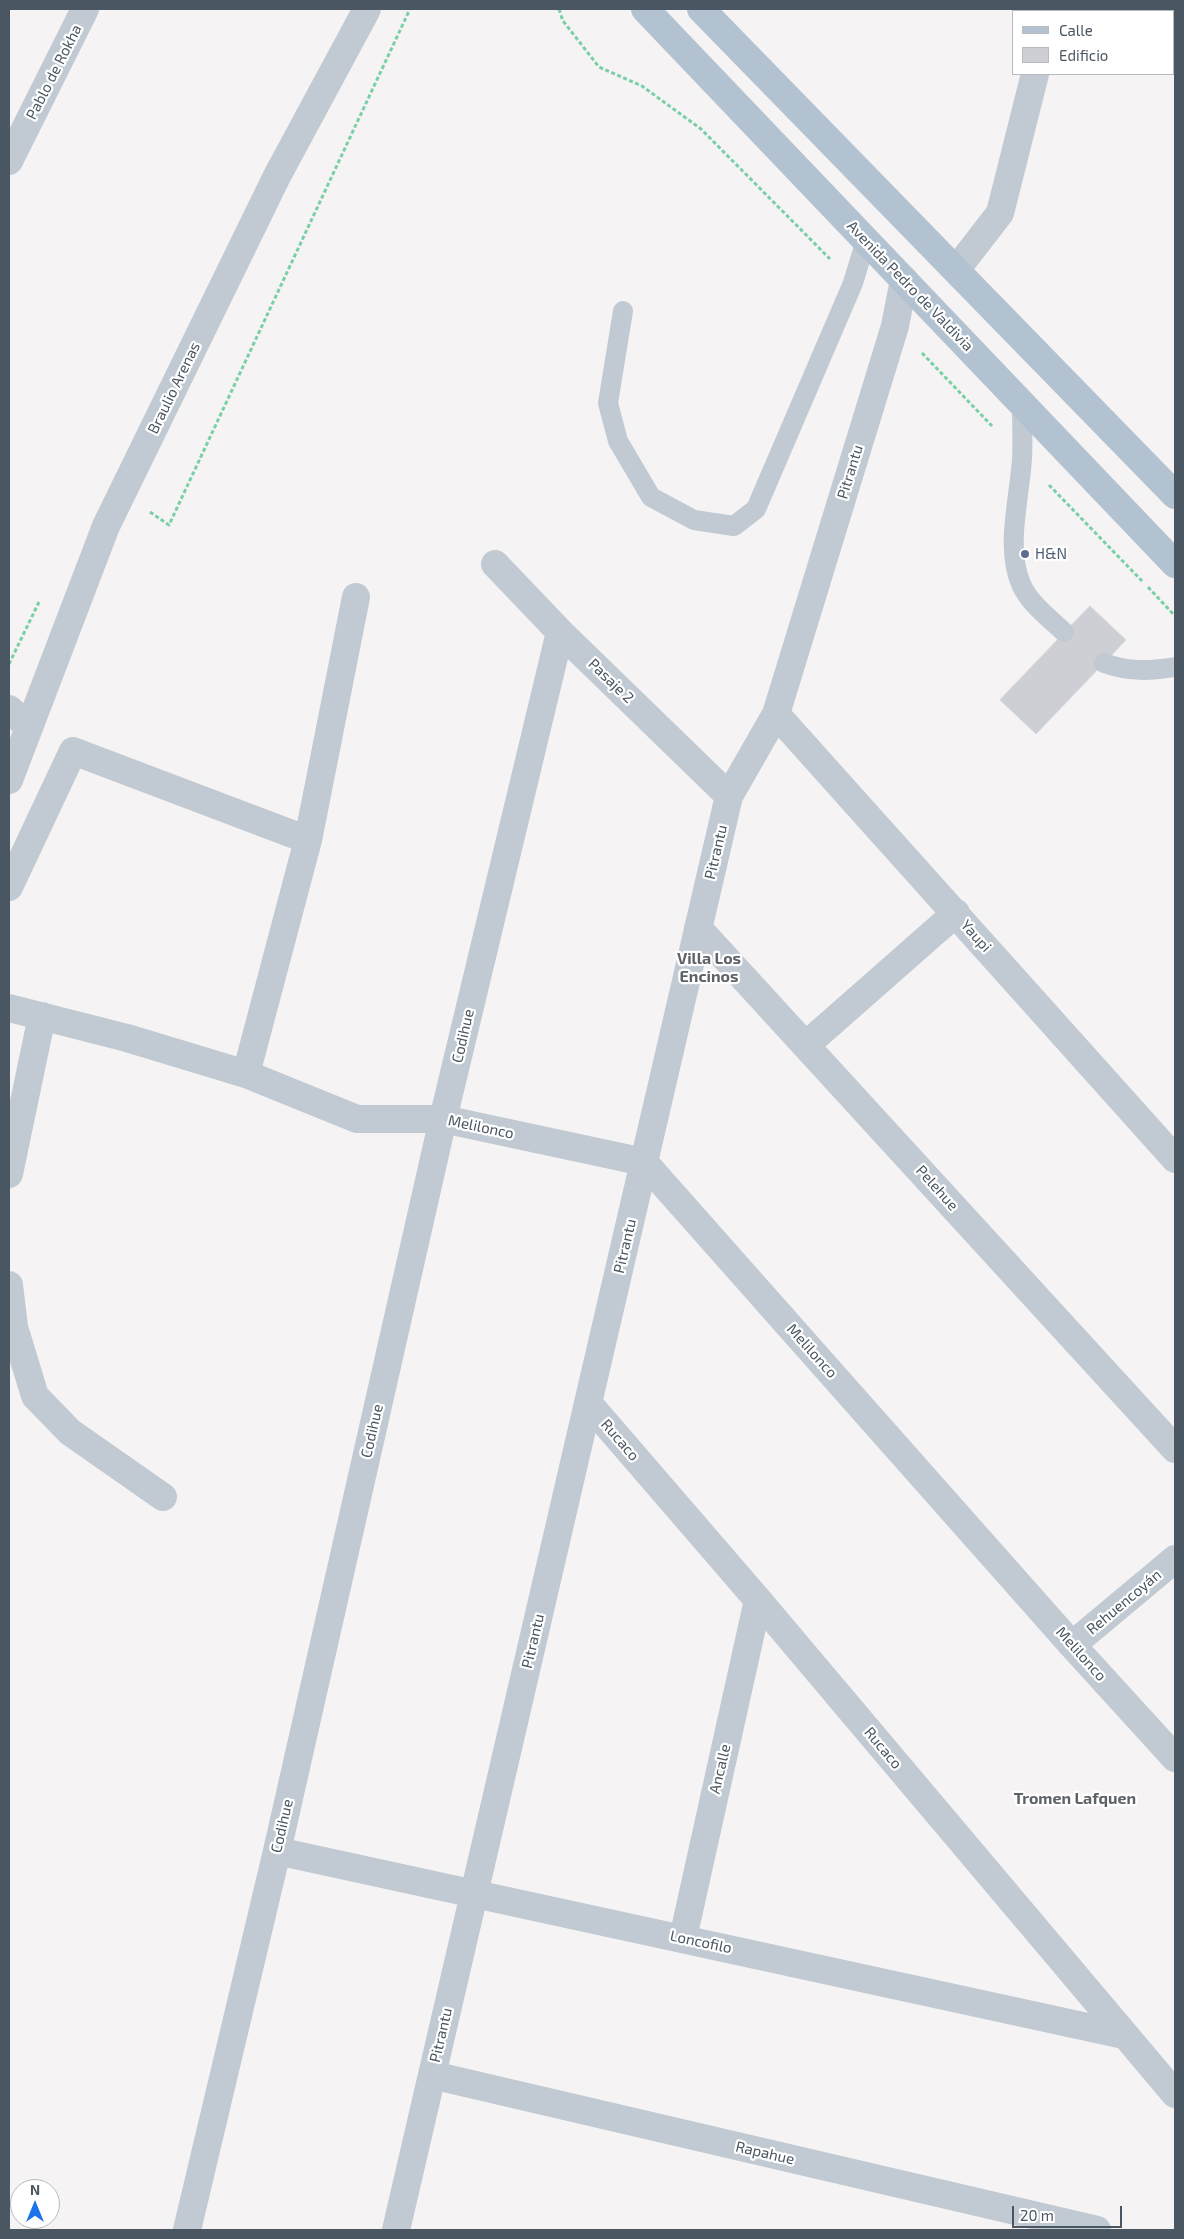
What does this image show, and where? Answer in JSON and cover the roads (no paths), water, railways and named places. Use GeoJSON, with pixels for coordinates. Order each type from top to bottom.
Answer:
{"type":"FeatureCollection","features":[{"type":"Feature","properties":{"kind":"main road","name":"Avenida Pedro de Valdivia"},"geometry":{"type":"LineString","coordinates":[[645,9],[1175,564]]}},
{"type":"Feature","properties":{"kind":"main road"},"geometry":{"type":"LineString","coordinates":[[700,9],[1175,495]]}},
{"type":"Feature","properties":{"kind":"street","name":"Pablo de Rokha"},"geometry":{"type":"LineString","coordinates":[[9,161],[85,9]]}},
{"type":"Feature","properties":{"kind":"street","name":"Braulio Arenas"},"geometry":{"type":"LineString","coordinates":[[9,780],[106,526],[277,176],[367,9]]}},
{"type":"Feature","properties":{"kind":"street"},"geometry":{"type":"LineString","coordinates":[[956,270],[1000,212],[1035,75]]}},
{"type":"Feature","properties":{"kind":"street","name":"Pitrantu"},"geometry":{"type":"LineString","coordinates":[[396,2230],[729,796],[776,714],[896,326],[904,280]]}},
{"type":"Feature","properties":{"kind":"street","name":"Pasaje 2"},"geometry":{"type":"LineString","coordinates":[[495,564],[560,632],[729,796]]}},
{"type":"Feature","properties":{"kind":"street"},"geometry":{"type":"LineString","coordinates":[[9,1008],[127,1038],[246,1074],[308,840],[356,597]]}},
{"type":"Feature","properties":{"kind":"street","name":"Codihue"},"geometry":{"type":"LineString","coordinates":[[187,2230],[277,1851],[443,1119],[560,632]]}},
{"type":"Feature","properties":{"kind":"street"},"geometry":{"type":"LineString","coordinates":[[9,710],[29,728]]}},
{"type":"Feature","properties":{"kind":"street","name":"Yaupi"},"geometry":{"type":"LineString","coordinates":[[776,714],[1175,1159]]}},
{"type":"Feature","properties":{"kind":"street"},"geometry":{"type":"LineString","coordinates":[[9,887],[73,751],[308,840]]}},
{"type":"Feature","properties":{"kind":"street"},"geometry":{"type":"LineString","coordinates":[[806,1045],[956,913]]}},
{"type":"Feature","properties":{"kind":"street","name":"Pelehue"},"geometry":{"type":"LineString","coordinates":[[698,928],[1175,1449]]}},
{"type":"Feature","properties":{"kind":"street"},"geometry":{"type":"LineString","coordinates":[[9,1174],[42,1016]]}},
{"type":"Feature","properties":{"kind":"street","name":"Melilonco"},"geometry":{"type":"LineString","coordinates":[[246,1074],[357,1119],[443,1119],[644,1162],[1072,1645],[1175,1758]]}},
{"type":"Feature","properties":{"kind":"street"},"geometry":{"type":"LineString","coordinates":[[9,1285],[14,1327],[35,1396],[70,1432],[163,1497]]}},
{"type":"Feature","properties":{"kind":"street","name":"Rucaco"},"geometry":{"type":"LineString","coordinates":[[588,1403],[758,1600],[1175,2094]]}},
{"type":"Feature","properties":{"kind":"street","name":"Rehuencoyán"},"geometry":{"type":"LineString","coordinates":[[1072,1645],[1175,1560]]}},
{"type":"Feature","properties":{"kind":"street","name":"Ancalle"},"geometry":{"type":"LineString","coordinates":[[682,1938],[758,1600]]}},
{"type":"Feature","properties":{"kind":"street","name":"Loncofilo"},"geometry":{"type":"LineString","coordinates":[[277,1851],[1124,2035]]}},
{"type":"Feature","properties":{"kind":"street","name":"Rapahue"},"geometry":{"type":"LineString","coordinates":[[432,2075],[1097,2230]]}},
{"type":"Feature","properties":{"kind":"lane"},"geometry":{"type":"LineString","coordinates":[[623,311],[608,403],[618,441],[651,496],[694,520],[734,526],[756,509],[854,283],[866,240]]}},
{"type":"Feature","properties":{"kind":"lane"},"geometry":{"type":"LineString","coordinates":[[1022,404],[1022,457],[1013,550],[1015,568],[1022,586],[1032,601],[1064,632]]}},
{"type":"Feature","properties":{"kind":"lane"},"geometry":{"type":"LineString","coordinates":[[1104,664],[1127,670],[1148,671],[1175,667]]}},
{"type":"Feature","properties":{"kind":"place","name":"H&N"},"geometry":{"type":"Point","coordinates":[1025,554]}},
{"type":"Feature","properties":{"kind":"district","name":"Villa Los Encinos"},"geometry":{"type":"Point","coordinates":[709,968]}},
{"type":"Feature","properties":{"kind":"district","name":"Tromen Lafquen"},"geometry":{"type":"Point","coordinates":[1075,1799]}}]}
